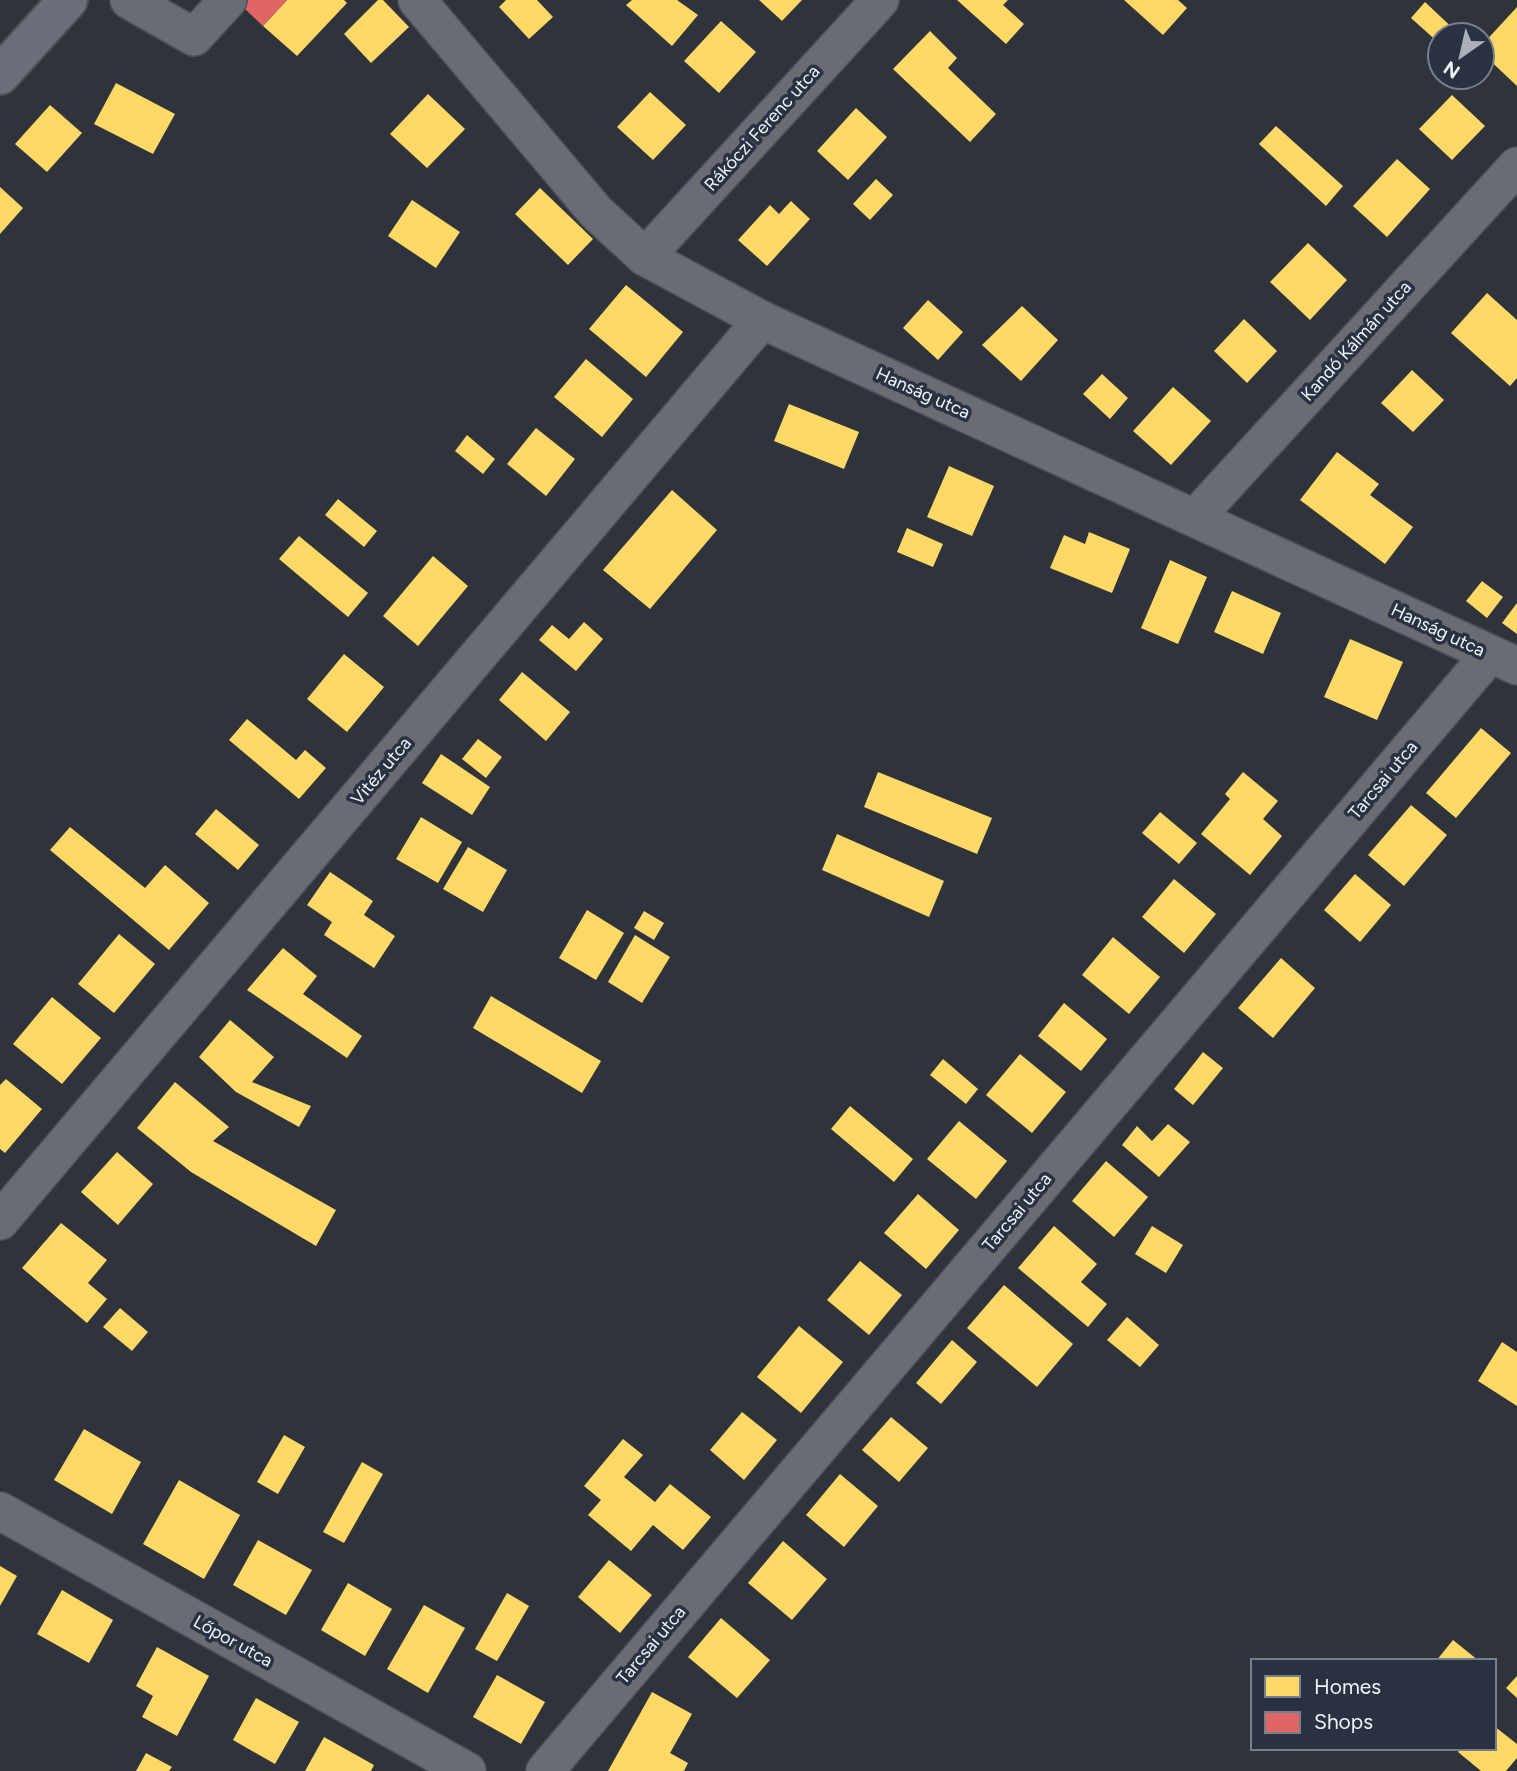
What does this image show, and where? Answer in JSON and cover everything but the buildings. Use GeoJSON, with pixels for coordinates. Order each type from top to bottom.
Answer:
{"type":"FeatureCollection","features":[{"type":"Feature","properties":{"kind":"main road"},"geometry":{"type":"LineString","coordinates":[[0,75],[68,0]]}},
{"type":"Feature","properties":{"kind":"street"},"geometry":{"type":"LineString","coordinates":[[129,0],[194,37],[229,0]]}},
{"type":"Feature","properties":{"kind":"street","name":"Hanság utca"},"geometry":{"type":"LineString","coordinates":[[417,0],[596,212],[645,257],[762,320],[1503,660]]}},
{"type":"Feature","properties":{"kind":"street","name":"Rákóczi Ferenc utca"},"geometry":{"type":"LineString","coordinates":[[645,257],[880,0]]}},
{"type":"Feature","properties":{"kind":"street","name":"Kandó Kálmán utca"},"geometry":{"type":"LineString","coordinates":[[1196,517],[1517,166]]}},
{"type":"Feature","properties":{"kind":"street","name":"Vitéz utca"},"geometry":{"type":"LineString","coordinates":[[0,1221],[762,320]]}},
{"type":"Feature","properties":{"kind":"street","name":"Tarcsai utca"},"geometry":{"type":"LineString","coordinates":[[545,1771],[1503,660]]}},
{"type":"Feature","properties":{"kind":"street","name":"Lőpor utca"},"geometry":{"type":"LineString","coordinates":[[0,1511],[467,1771]]}}]}
